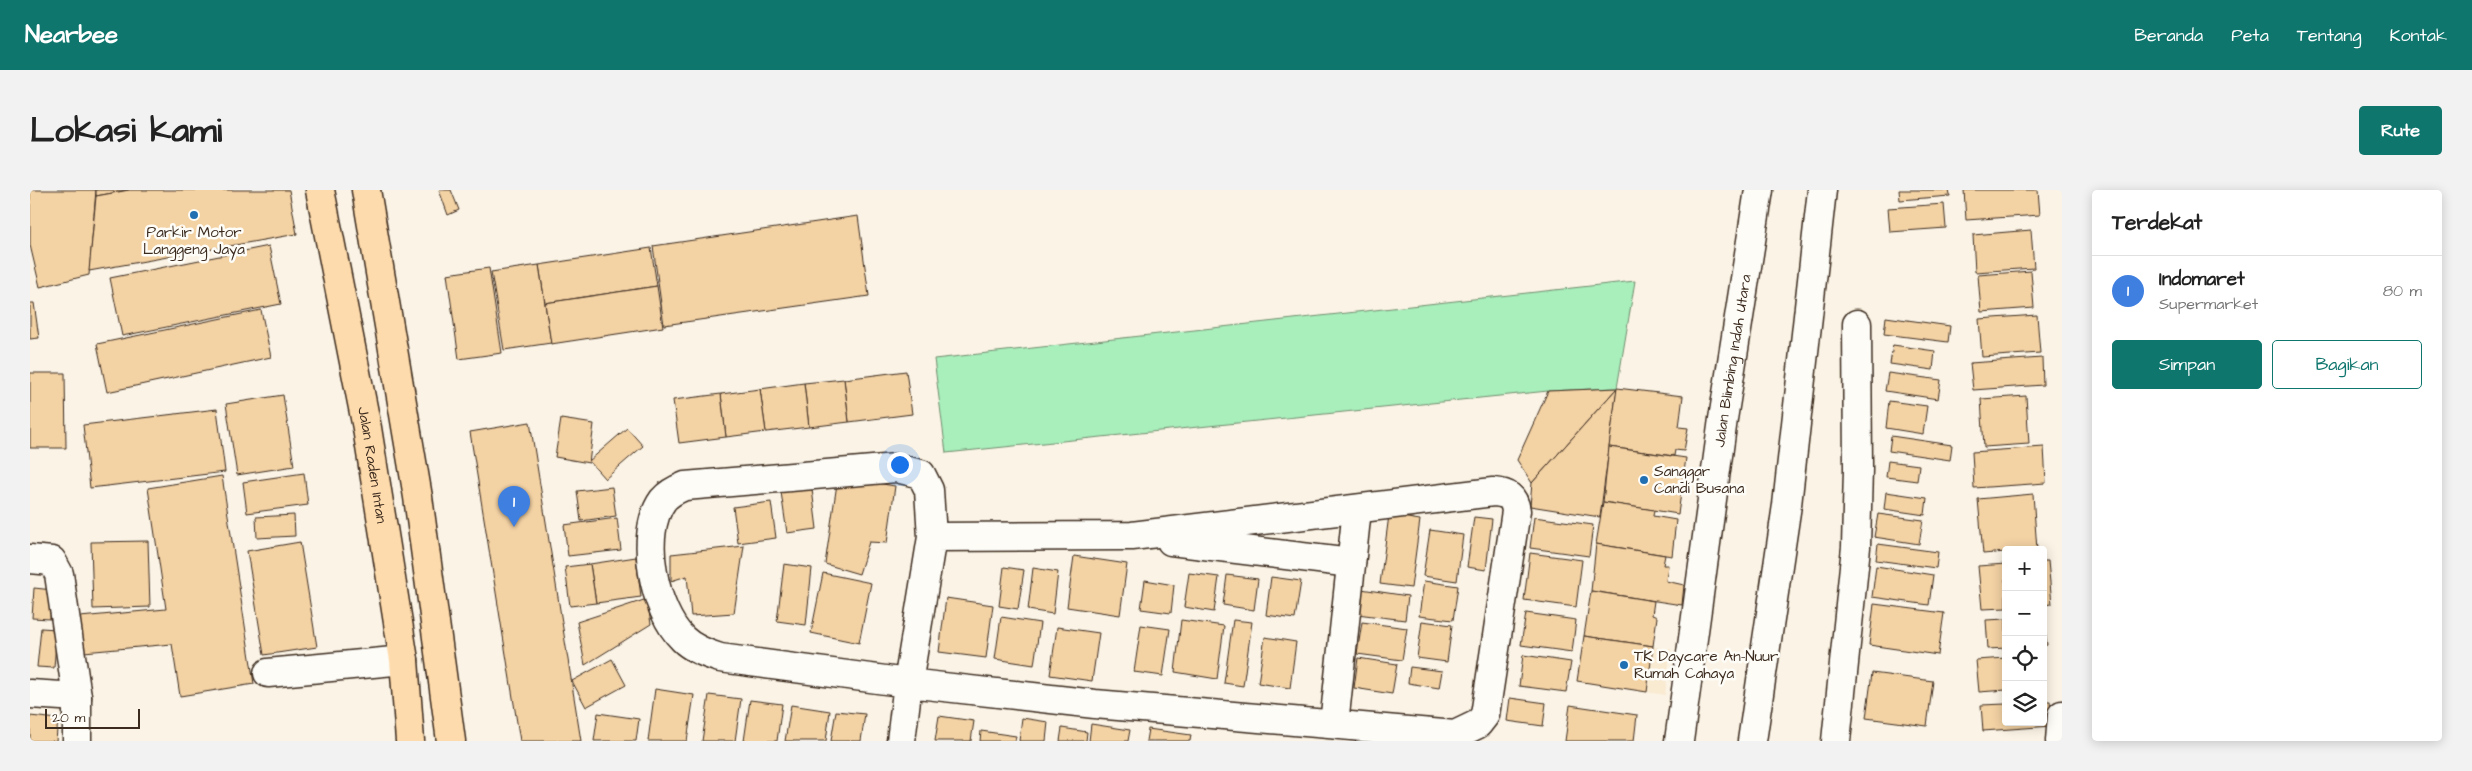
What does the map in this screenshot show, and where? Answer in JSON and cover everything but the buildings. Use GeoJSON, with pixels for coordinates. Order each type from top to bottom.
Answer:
{"type":"FeatureCollection","features":[{"type":"Feature","properties":{"kind":"highway","name":"Jalan Raden Intan"},"geometry":{"type":"LineString","coordinates":[[320,190],[367,428],[404,660],[410,741]]}},
{"type":"Feature","properties":{"kind":"highway"},"geometry":{"type":"LineString","coordinates":[[366,190],[418,497],[451,741]]}},
{"type":"Feature","properties":{"kind":"street","name":"Jalan Blimbing Indah Utara"},"geometry":{"type":"LineString","coordinates":[[1679,741],[1723,419],[1759,190]]}},
{"type":"Feature","properties":{"kind":"street"},"geometry":{"type":"LineString","coordinates":[[1752,741],[1788,505],[1822,190]]}},
{"type":"Feature","properties":{"kind":"street"},"geometry":{"type":"LineString","coordinates":[[1836,741],[1856,548],[1858,469],[1857,324]]}},
{"type":"Feature","properties":{"kind":"street"},"geometry":{"type":"LineString","coordinates":[[901,741],[908,683],[932,537],[927,482],[921,474],[896,468],[685,486],[675,490],[664,500],[653,523],[652,565],[659,600],[673,628],[694,647],[720,658],[908,683],[1321,729],[1454,735],[1478,724],[1485,716],[1516,511],[1514,501],[1509,495],[1494,492],[1132,536],[932,537]]}},
{"type":"Feature","properties":{"kind":"street"},"geometry":{"type":"LineString","coordinates":[[1321,729],[1351,562],[1357,509]]}},
{"type":"Feature","properties":{"kind":"street"},"geometry":{"type":"LineString","coordinates":[[1132,536],[1351,562]]}},
{"type":"Feature","properties":{"kind":"street"},"geometry":{"type":"LineString","coordinates":[[30,558],[52,561],[59,574],[77,697],[77,741]]}},
{"type":"Feature","properties":{"kind":"street"},"geometry":{"type":"LineString","coordinates":[[268,673],[404,660]]}},
{"type":"Feature","properties":{"kind":"street"},"geometry":{"type":"LineString","coordinates":[[30,694],[77,697]]}},
{"type":"Feature","properties":{"kind":"street"},"geometry":{"type":"LineString","coordinates":[[2060,741],[2062,715]]}},
{"type":"Feature","properties":{"kind":"shaded area","name":"TK Daycare An-Nuur Rumah Cahaya"},"geometry":{"type":"Polygon","coordinates":[[[1584,636],[1671,649],[1665,695],[1577,681],[1584,636]]]}},
{"type":"Feature","properties":{"kind":"green space"},"geometry":{"type":"Polygon","coordinates":[[[1635,281],[1617,388],[1548,391],[946,453],[934,359],[1635,281]]]}},
{"type":"Feature","properties":{"kind":"place","name":"Parkir Motor Langgeng Jaya"},"geometry":{"type":"Point","coordinates":[194,215]}},
{"type":"Feature","properties":{"kind":"place","name":"Sanggar Candi Busana"},"geometry":{"type":"Point","coordinates":[1644,480]}},
{"type":"Feature","properties":{"kind":"place","name":"Indomaret"},"geometry":{"type":"Point","coordinates":[514,527]}},
{"type":"Feature","properties":{"kind":"place","name":"TK Daycare An-Nuur Rumah Cahaya"},"geometry":{"type":"Point","coordinates":[1624,665]}}]}
